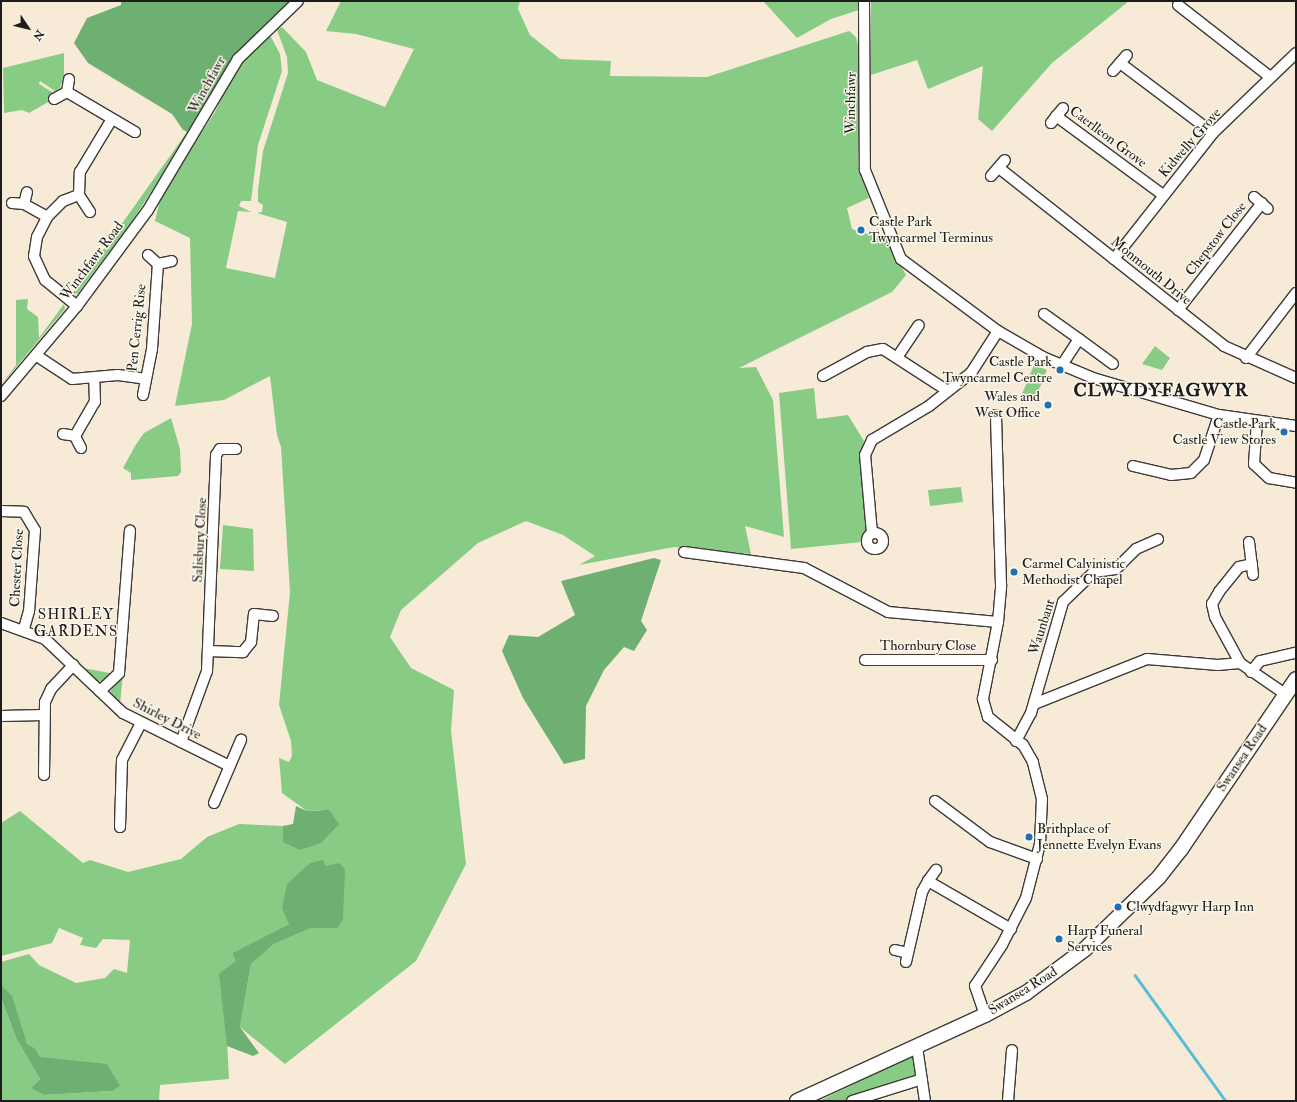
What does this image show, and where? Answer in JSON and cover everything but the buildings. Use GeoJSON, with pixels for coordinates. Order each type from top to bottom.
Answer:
{"type":"FeatureCollection","features":[{"type":"Feature","properties":{"kind":"street","name":"Winchfawr"},"geometry":{"type":"LineString","coordinates":[[195,135],[238,59],[298,1]]}},
{"type":"Feature","properties":{"kind":"street","name":"Winchfawr"},"geometry":{"type":"LineString","coordinates":[[864,1],[864,162],[876,203],[901,259],[998,331],[1062,365],[1149,397],[1219,415],[1296,426]]}},
{"type":"Feature","properties":{"kind":"street"},"geometry":{"type":"LineString","coordinates":[[1177,6],[1270,77]]}},
{"type":"Feature","properties":{"kind":"street","name":"Kidwelly Grove"},"geometry":{"type":"LineString","coordinates":[[1114,259],[1213,133],[1296,53]]}},
{"type":"Feature","properties":{"kind":"street"},"geometry":{"type":"LineString","coordinates":[[1113,71],[1124,59],[1213,133]]}},
{"type":"Feature","properties":{"kind":"street"},"geometry":{"type":"LineString","coordinates":[[67,92],[69,79]]}},
{"type":"Feature","properties":{"kind":"street"},"geometry":{"type":"LineString","coordinates":[[54,99],[67,92]]}},
{"type":"Feature","properties":{"kind":"street"},"geometry":{"type":"LineString","coordinates":[[67,92],[112,120],[135,132]]}},
{"type":"Feature","properties":{"kind":"street","name":"Caerlleon Grove"},"geometry":{"type":"LineString","coordinates":[[1063,108],[1054,119],[1163,195]]}},
{"type":"Feature","properties":{"kind":"street"},"geometry":{"type":"LineString","coordinates":[[90,212],[79,195],[80,172],[112,120]]}},
{"type":"Feature","properties":{"kind":"street","name":"Winchfawr Road"},"geometry":{"type":"LineString","coordinates":[[1,396],[37,356],[77,306],[148,210],[195,135]]}},
{"type":"Feature","properties":{"kind":"street"},"geometry":{"type":"LineString","coordinates":[[991,176],[1005,160]]}},
{"type":"Feature","properties":{"kind":"street","name":"Monmouth Drive"},"geometry":{"type":"LineString","coordinates":[[999,168],[1178,310],[1246,358],[1296,378]]}},
{"type":"Feature","properties":{"kind":"street"},"geometry":{"type":"LineString","coordinates":[[24,204],[27,192]]}},
{"type":"Feature","properties":{"kind":"street"},"geometry":{"type":"LineString","coordinates":[[77,306],[45,280],[38,266],[35,246],[47,217],[63,201],[79,195]]}},
{"type":"Feature","properties":{"kind":"street"},"geometry":{"type":"LineString","coordinates":[[12,203],[24,204],[47,217]]}},
{"type":"Feature","properties":{"kind":"street","name":"Chepstow Close"},"geometry":{"type":"LineString","coordinates":[[1178,310],[1261,203]]}},
{"type":"Feature","properties":{"kind":"street"},"geometry":{"type":"LineString","coordinates":[[148,255],[158,264],[172,261]]}},
{"type":"Feature","properties":{"kind":"street","name":"Pen Cerrig Rise"},"geometry":{"type":"LineString","coordinates":[[143,395],[158,264]]}},
{"type":"Feature","properties":{"kind":"street"},"geometry":{"type":"LineString","coordinates":[[1246,358],[1296,293]]}},
{"type":"Feature","properties":{"kind":"street"},"geometry":{"type":"LineString","coordinates":[[1044,314],[1113,364]]}},
{"type":"Feature","properties":{"kind":"street"},"geometry":{"type":"LineString","coordinates":[[898,356],[919,325]]}},
{"type":"Feature","properties":{"kind":"street"},"geometry":{"type":"LineString","coordinates":[[872,533],[865,455],[872,440],[948,391],[971,373],[998,331]]}},
{"type":"Feature","properties":{"kind":"street"},"geometry":{"type":"LineString","coordinates":[[1062,365],[1079,339]]}},
{"type":"Feature","properties":{"kind":"street"},"geometry":{"type":"LineString","coordinates":[[823,376],[867,352],[883,349],[898,356],[948,391]]}},
{"type":"Feature","properties":{"kind":"street"},"geometry":{"type":"LineString","coordinates":[[37,356],[66,377],[94,379],[118,375],[146,379]]}},
{"type":"Feature","properties":{"kind":"street"},"geometry":{"type":"LineString","coordinates":[[75,436],[95,402],[94,379]]}},
{"type":"Feature","properties":{"kind":"street"},"geometry":{"type":"LineString","coordinates":[[985,1015],[975,986],[1011,929],[1026,898],[1037,859],[1040,779],[1026,750],[985,711],[983,699],[992,660],[998,622],[996,415]]}},
{"type":"Feature","properties":{"kind":"street"},"geometry":{"type":"LineString","coordinates":[[1133,466],[1171,475],[1191,473],[1204,460],[1219,415]]}},
{"type":"Feature","properties":{"kind":"street"},"geometry":{"type":"LineString","coordinates":[[1257,421],[1254,464],[1269,478],[1296,483]]}},
{"type":"Feature","properties":{"kind":"street"},"geometry":{"type":"LineString","coordinates":[[62,434],[75,436]]}},
{"type":"Feature","properties":{"kind":"street"},"geometry":{"type":"LineString","coordinates":[[75,436],[81,448]]}},
{"type":"Feature","properties":{"kind":"street","name":"Salisbury Close"},"geometry":{"type":"LineString","coordinates":[[181,742],[205,682],[208,650],[216,455],[220,449],[236,449]]}},
{"type":"Feature","properties":{"kind":"street","name":"Chester Close"},"geometry":{"type":"LineString","coordinates":[[1,511],[24,512],[35,530],[29,611],[24,629]]}},
{"type":"Feature","properties":{"kind":"street"},"geometry":{"type":"LineString","coordinates":[[100,692],[119,673],[130,530]]}},
{"type":"Feature","properties":{"kind":"street","name":"Waunbant"},"geometry":{"type":"LineString","coordinates":[[1016,741],[1034,704],[1063,602],[1094,572],[1116,569],[1136,549],[1158,539]]}},
{"type":"Feature","properties":{"kind":"street"},"geometry":{"type":"LineString","coordinates":[[1249,542],[1253,575]]}},
{"type":"Feature","properties":{"kind":"street"},"geometry":{"type":"LineString","coordinates":[[684,552],[804,568],[888,612],[998,622]]}},
{"type":"Feature","properties":{"kind":"street"},"geometry":{"type":"LineString","coordinates":[[1252,564],[1239,567],[1212,604],[1215,617],[1240,663],[1285,694]]}},
{"type":"Feature","properties":{"kind":"street"},"geometry":{"type":"LineString","coordinates":[[208,650],[243,652],[251,642],[254,614],[273,616]]}},
{"type":"Feature","properties":{"kind":"street","name":"Shirley Drive"},"geometry":{"type":"LineString","coordinates":[[1,623],[24,629],[45,639],[123,713],[230,766]]}},
{"type":"Feature","properties":{"kind":"street"},"geometry":{"type":"LineString","coordinates":[[1251,672],[1260,661],[1296,653]]}},
{"type":"Feature","properties":{"kind":"street"},"geometry":{"type":"LineString","coordinates":[[1034,704],[1147,659],[1218,665],[1240,663]]}},
{"type":"Feature","properties":{"kind":"street","name":"Thornbury Close"},"geometry":{"type":"LineString","coordinates":[[865,660],[992,660]]}},
{"type":"Feature","properties":{"kind":"street"},"geometry":{"type":"LineString","coordinates":[[44,776],[44,715],[51,689],[73,665]]}},
{"type":"Feature","properties":{"kind":"street","name":"Swansea Road"},"geometry":{"type":"LineString","coordinates":[[797,1101],[985,1015],[1026,993],[1073,958],[1159,877],[1181,849],[1296,679]]}},
{"type":"Feature","properties":{"kind":"street"},"geometry":{"type":"LineString","coordinates":[[1,716],[44,715]]}},
{"type":"Feature","properties":{"kind":"street"},"geometry":{"type":"LineString","coordinates":[[120,827],[122,760],[141,723]]}},
{"type":"Feature","properties":{"kind":"street"},"geometry":{"type":"LineString","coordinates":[[214,802],[241,740]]}},
{"type":"Feature","properties":{"kind":"street"},"geometry":{"type":"LineString","coordinates":[[935,801],[990,842],[1037,859]]}},
{"type":"Feature","properties":{"kind":"street"},"geometry":{"type":"LineString","coordinates":[[895,950],[907,957],[922,892],[936,870]]}},
{"type":"Feature","properties":{"kind":"street"},"geometry":{"type":"LineString","coordinates":[[928,882],[1011,929]]}},
{"type":"Feature","properties":{"kind":"street"},"geometry":{"type":"LineString","coordinates":[[916,1047],[925,1101]]}},
{"type":"Feature","properties":{"kind":"street"},"geometry":{"type":"LineString","coordinates":[[1008,1101],[1012,1050]]}},
{"type":"Feature","properties":{"kind":"street"},"geometry":{"type":"LineString","coordinates":[[857,1100],[922,1079]]}},
{"type":"Feature","properties":{"kind":"green space"},"geometry":{"type":"Polygon","coordinates":[[[121,1],[293,1],[237,53],[192,134],[183,130],[172,114],[88,63],[74,43],[87,18],[121,5],[121,1]]]}},
{"type":"Feature","properties":{"kind":"green space"},"geometry":{"type":"Polygon","coordinates":[[[341,1],[520,1],[518,9],[530,35],[560,59],[611,61],[610,76],[707,77],[849,31],[856,37],[860,53],[858,166],[869,198],[847,208],[852,229],[887,240],[906,275],[892,292],[739,368],[756,367],[773,400],[784,537],[745,526],[751,554],[674,547],[579,565],[595,556],[563,535],[526,521],[478,543],[401,610],[390,637],[411,668],[454,690],[451,731],[466,864],[416,961],[285,1064],[240,1027],[251,964],[274,944],[311,928],[337,927],[289,924],[232,953],[237,961],[227,1040],[229,1079],[160,1085],[159,1101],[1,1101],[1,998],[17,1040],[40,1079],[31,1088],[45,1095],[112,1091],[40,1057],[35,1048],[27,1044],[1,985],[1,962],[29,954],[39,965],[76,983],[105,978],[114,969],[127,973],[130,940],[103,939],[96,948],[80,945],[83,938],[59,928],[52,943],[1,956],[1,823],[20,811],[83,863],[90,860],[128,872],[181,859],[207,837],[239,824],[283,826],[283,842],[322,810],[307,811],[282,793],[279,758],[289,762],[292,756],[291,741],[279,705],[290,592],[281,447],[277,435],[270,376],[224,400],[175,406],[192,324],[190,238],[155,221],[161,195],[215,112],[237,66],[267,37],[271,37],[280,54],[282,71],[258,145],[251,201],[241,201],[239,206],[251,212],[238,211],[226,268],[275,278],[287,222],[257,213],[262,212],[263,205],[258,202],[258,190],[263,151],[288,73],[287,57],[277,30],[282,27],[306,52],[317,80],[385,107],[414,49],[356,34],[326,31],[341,1]]]}},
{"type":"Feature","properties":{"kind":"green space"},"geometry":{"type":"Polygon","coordinates":[[[763,1],[860,1],[862,9],[831,19],[797,38],[763,1]]]}},
{"type":"Feature","properties":{"kind":"green space"},"geometry":{"type":"Polygon","coordinates":[[[871,1],[1129,1],[1052,63],[992,131],[978,119],[983,66],[928,89],[917,60],[871,75],[871,1]]]}},
{"type":"Feature","properties":{"kind":"green space"},"geometry":{"type":"Polygon","coordinates":[[[64,53],[64,75],[60,88],[55,91],[40,81],[39,84],[52,92],[50,101],[29,113],[22,110],[4,113],[3,68],[64,53]]]}},
{"type":"Feature","properties":{"kind":"green space"},"geometry":{"type":"Polygon","coordinates":[[[187,132],[190,133],[132,221],[78,293],[72,294],[187,132]]]}},
{"type":"Feature","properties":{"kind":"green space"},"geometry":{"type":"Polygon","coordinates":[[[28,299],[27,309],[38,317],[39,338],[64,304],[65,309],[1,385],[16,365],[16,300],[28,299]]]}},
{"type":"Feature","properties":{"kind":"green space"},"geometry":{"type":"Polygon","coordinates":[[[1155,346],[1170,358],[1162,370],[1142,364],[1155,346]]]}},
{"type":"Feature","properties":{"kind":"green space"},"geometry":{"type":"Polygon","coordinates":[[[1034,365],[1047,370],[1035,399],[1022,394],[1034,365]]]}},
{"type":"Feature","properties":{"kind":"green space"},"geometry":{"type":"Polygon","coordinates":[[[814,388],[817,419],[848,415],[864,441],[859,459],[868,529],[862,542],[791,549],[779,393],[814,388]]]}},
{"type":"Feature","properties":{"kind":"green space"},"geometry":{"type":"Polygon","coordinates":[[[171,418],[180,449],[181,472],[178,476],[131,480],[131,473],[123,468],[135,446],[144,433],[171,418]]]}},
{"type":"Feature","properties":{"kind":"green space"},"geometry":{"type":"Polygon","coordinates":[[[961,487],[963,502],[930,506],[928,490],[961,487]]]}},
{"type":"Feature","properties":{"kind":"green space"},"geometry":{"type":"Polygon","coordinates":[[[223,525],[253,529],[254,571],[220,569],[223,525]]]}},
{"type":"Feature","properties":{"kind":"green space"},"geometry":{"type":"Polygon","coordinates":[[[654,558],[661,560],[641,621],[647,630],[634,651],[624,647],[604,670],[586,706],[585,759],[564,764],[523,698],[502,651],[509,635],[538,637],[575,615],[561,581],[654,558]]]}},
{"type":"Feature","properties":{"kind":"green space"},"geometry":{"type":"Polygon","coordinates":[[[83,668],[115,674],[107,681],[98,681],[83,668]]]}},
{"type":"Feature","properties":{"kind":"green space"},"geometry":{"type":"Polygon","coordinates":[[[123,674],[120,704],[110,692],[123,674]]]}},
{"type":"Feature","properties":{"kind":"green space"},"geometry":{"type":"Polygon","coordinates":[[[296,806],[307,811],[329,810],[339,824],[321,843],[300,850],[283,842],[283,826],[293,824],[296,806]]]}},
{"type":"Feature","properties":{"kind":"green space"},"geometry":{"type":"Polygon","coordinates":[[[323,860],[326,866],[340,863],[345,870],[343,919],[337,928],[311,928],[274,944],[251,964],[240,1027],[259,1053],[253,1056],[227,1046],[219,974],[236,961],[232,953],[289,924],[282,908],[287,884],[310,863],[323,860]]]}},
{"type":"Feature","properties":{"kind":"green space"},"geometry":{"type":"Polygon","coordinates":[[[1,985],[12,996],[27,1044],[35,1048],[40,1057],[107,1064],[120,1086],[112,1091],[44,1095],[31,1088],[40,1079],[17,1040],[1,998],[1,985]]]}},
{"type":"Feature","properties":{"kind":"green space"},"geometry":{"type":"Polygon","coordinates":[[[913,1055],[916,1076],[844,1101],[819,1101],[913,1055]]]}},
{"type":"Feature","properties":{"kind":"waterway"},"geometry":{"type":"LineString","coordinates":[[1135,975],[1226,1101]]}},
{"type":"Feature","properties":{"kind":"place","name":"Castle Park Twyncarmel Terminus"},"geometry":{"type":"Point","coordinates":[861,230]}},
{"type":"Feature","properties":{"kind":"place","name":"Castle Park Twyncarmel Centre"},"geometry":{"type":"Point","coordinates":[1060,370]}},
{"type":"Feature","properties":{"kind":"place","name":"Wales and West Office"},"geometry":{"type":"Point","coordinates":[1048,405]}},
{"type":"Feature","properties":{"kind":"place","name":"Castle Park Castle View Stores"},"geometry":{"type":"Point","coordinates":[1284,432]}},
{"type":"Feature","properties":{"kind":"place","name":"Carmel Calvinistic Methodist Chapel"},"geometry":{"type":"Point","coordinates":[1014,572]}},
{"type":"Feature","properties":{"kind":"place","name":"Brithplace of Jennette Evelyn Evans"},"geometry":{"type":"Point","coordinates":[1029,837]}},
{"type":"Feature","properties":{"kind":"place","name":"Clwydfagwyr Harp Inn"},"geometry":{"type":"Point","coordinates":[1118,907]}},
{"type":"Feature","properties":{"kind":"place","name":"Harp Funeral Services"},"geometry":{"type":"Point","coordinates":[1059,939]}},
{"type":"Feature","properties":{"kind":"district","name":"CLWYDYFAGWYR"},"geometry":{"type":"Point","coordinates":[1161,391]}},
{"type":"Feature","properties":{"kind":"district","name":"SHIRLEY GARDENS"},"geometry":{"type":"Point","coordinates":[76,622]}}]}
